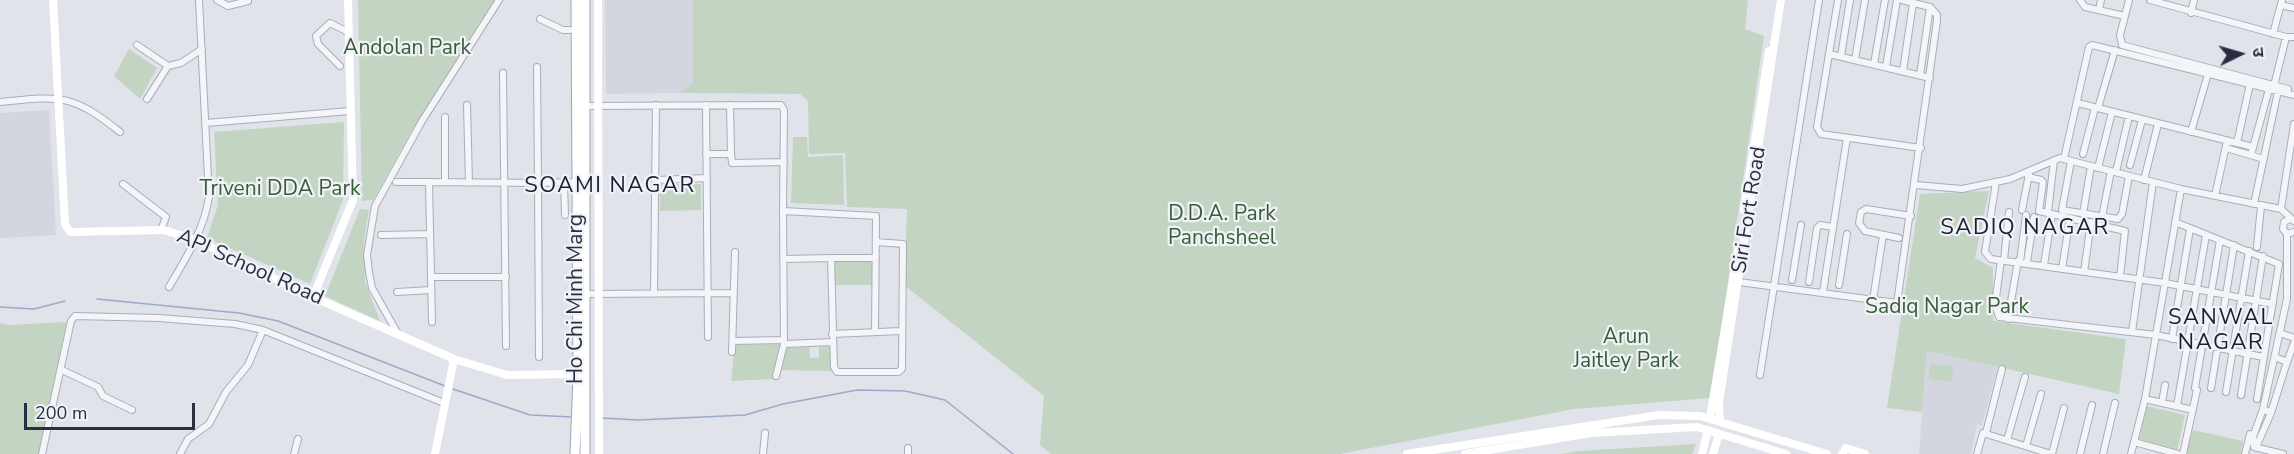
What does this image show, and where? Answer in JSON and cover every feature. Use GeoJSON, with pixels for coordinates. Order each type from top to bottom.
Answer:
{"type":"FeatureCollection","features":[{"type":"Feature","properties":{"kind":"main road","name":"Ho Chi Minh Marg"},"geometry":{"type":"LineString","coordinates":[[576,0],[580,378],[585,452]]}},
{"type":"Feature","properties":{"kind":"main road","name":"Ho Chi Minh Marg"},"geometry":{"type":"LineString","coordinates":[[575,454],[585,294],[585,0]]}},
{"type":"Feature","properties":{"kind":"street","name":"APJ School Road"},"geometry":{"type":"LineString","coordinates":[[53,0],[66,228],[73,233],[161,230],[195,242],[453,360]]}},
{"type":"Feature","properties":{"kind":"street"},"geometry":{"type":"LineString","coordinates":[[169,286],[195,242],[207,212],[209,197],[199,0]]}},
{"type":"Feature","properties":{"kind":"street"},"geometry":{"type":"LineString","coordinates":[[217,0],[228,6],[248,1]]}},
{"type":"Feature","properties":{"kind":"street"},"geometry":{"type":"LineString","coordinates":[[313,297],[353,200],[348,0]]}},
{"type":"Feature","properties":{"kind":"street"},"geometry":{"type":"LineString","coordinates":[[399,336],[372,288],[369,272],[367,255],[375,206],[422,121],[499,0]]}},
{"type":"Feature","properties":{"kind":"street"},"geometry":{"type":"LineString","coordinates":[[597,451],[598,0]]}},
{"type":"Feature","properties":{"kind":"street","name":"Siri Fort Road"},"geometry":{"type":"LineString","coordinates":[[1710,418],[1776,0]]}},
{"type":"Feature","properties":{"kind":"street","name":"Siri Fort Road"},"geometry":{"type":"LineString","coordinates":[[1720,421],[1719,403],[1782,0]]}},
{"type":"Feature","properties":{"kind":"street"},"geometry":{"type":"LineString","coordinates":[[1760,375],[1776,286],[1819,0]]}},
{"type":"Feature","properties":{"kind":"street"},"geometry":{"type":"LineString","coordinates":[[1838,0],[1817,131],[1847,138],[1921,148]]}},
{"type":"Feature","properties":{"kind":"street"},"geometry":{"type":"LineString","coordinates":[[1840,56],[1850,0]]}},
{"type":"Feature","properties":{"kind":"street"},"geometry":{"type":"LineString","coordinates":[[1855,60],[1865,0]]}},
{"type":"Feature","properties":{"kind":"street"},"geometry":{"type":"LineString","coordinates":[[1874,64],[1885,0]]}},
{"type":"Feature","properties":{"kind":"street"},"geometry":{"type":"LineString","coordinates":[[1886,67],[1897,0]]}},
{"type":"Feature","properties":{"kind":"street"},"geometry":{"type":"LineString","coordinates":[[1739,282],[1898,303],[1916,185],[1937,15],[1930,7],[1902,0]]}},
{"type":"Feature","properties":{"kind":"street"},"geometry":{"type":"LineString","coordinates":[[2080,0],[2085,7],[2125,16]]}},
{"type":"Feature","properties":{"kind":"street"},"geometry":{"type":"LineString","coordinates":[[2099,10],[2101,0]]}},
{"type":"Feature","properties":{"kind":"street"},"geometry":{"type":"LineString","coordinates":[[2129,0],[2120,35],[2122,45],[2294,95]]}},
{"type":"Feature","properties":{"kind":"street"},"geometry":{"type":"LineString","coordinates":[[2150,0],[2192,13],[2290,37],[2251,155]]}},
{"type":"Feature","properties":{"kind":"street"},"geometry":{"type":"LineString","coordinates":[[2192,13],[2194,0]]}},
{"type":"Feature","properties":{"kind":"street"},"geometry":{"type":"LineString","coordinates":[[2273,34],[2282,2],[2294,8]]}},
{"type":"Feature","properties":{"kind":"street"},"geometry":{"type":"LineString","coordinates":[[1903,71],[1913,3]]}},
{"type":"Feature","properties":{"kind":"street"},"geometry":{"type":"LineString","coordinates":[[1920,75],[1930,7]]}},
{"type":"Feature","properties":{"kind":"street"},"geometry":{"type":"LineString","coordinates":[[540,19],[563,30],[570,30]]}},
{"type":"Feature","properties":{"kind":"street"},"geometry":{"type":"LineString","coordinates":[[340,66],[318,44],[316,36],[330,24],[348,32]]}},
{"type":"Feature","properties":{"kind":"street"},"geometry":{"type":"LineString","coordinates":[[137,45],[168,66]]}},
{"type":"Feature","properties":{"kind":"street"},"geometry":{"type":"LineString","coordinates":[[2064,159],[2089,47],[2097,45],[2250,84],[2274,89],[2288,89]]}},
{"type":"Feature","properties":{"kind":"street"},"geometry":{"type":"LineString","coordinates":[[147,99],[168,66],[181,63],[202,50]]}},
{"type":"Feature","properties":{"kind":"street"},"geometry":{"type":"LineString","coordinates":[[2083,154],[2115,50]]}},
{"type":"Feature","properties":{"kind":"street"},"geometry":{"type":"LineString","coordinates":[[1829,54],[1930,78]]}},
{"type":"Feature","properties":{"kind":"street"},"geometry":{"type":"LineString","coordinates":[[537,67],[539,357]]}},
{"type":"Feature","properties":{"kind":"street"},"geometry":{"type":"LineString","coordinates":[[503,73],[506,346]]}},
{"type":"Feature","properties":{"kind":"street"},"geometry":{"type":"LineString","coordinates":[[2192,132],[2208,74]]}},
{"type":"Feature","properties":{"kind":"street"},"geometry":{"type":"LineString","coordinates":[[2237,143],[2250,84]]}},
{"type":"Feature","properties":{"kind":"street"},"geometry":{"type":"LineString","coordinates":[[2257,247],[2258,205],[2274,89]]}},
{"type":"Feature","properties":{"kind":"street"},"geometry":{"type":"LineString","coordinates":[[0,102],[58,97],[80,104],[120,132]]}},
{"type":"Feature","properties":{"kind":"street"},"geometry":{"type":"LineString","coordinates":[[2078,103],[2192,132],[2264,159]]}},
{"type":"Feature","properties":{"kind":"street"},"geometry":{"type":"LineString","coordinates":[[467,105],[469,183]]}},
{"type":"Feature","properties":{"kind":"street"},"geometry":{"type":"LineString","coordinates":[[654,294],[656,105]]}},
{"type":"Feature","properties":{"kind":"street"},"geometry":{"type":"LineString","coordinates":[[706,105],[708,337]]}},
{"type":"Feature","properties":{"kind":"street"},"geometry":{"type":"LineString","coordinates":[[730,105],[732,163],[784,162]]}},
{"type":"Feature","properties":{"kind":"street"},"geometry":{"type":"LineString","coordinates":[[585,106],[782,106],[784,342],[776,376]]}},
{"type":"Feature","properties":{"kind":"street"},"geometry":{"type":"LineString","coordinates":[[206,123],[351,111]]}},
{"type":"Feature","properties":{"kind":"street"},"geometry":{"type":"LineString","coordinates":[[2083,214],[2112,112]]}},
{"type":"Feature","properties":{"kind":"street"},"geometry":{"type":"LineString","coordinates":[[2102,217],[2129,116]]}},
{"type":"Feature","properties":{"kind":"street"},"geometry":{"type":"LineString","coordinates":[[445,117],[445,182]]}},
{"type":"Feature","properties":{"kind":"street"},"geometry":{"type":"LineString","coordinates":[[2130,165],[2142,120]]}},
{"type":"Feature","properties":{"kind":"street"},"geometry":{"type":"LineString","coordinates":[[2281,209],[2294,123]]}},
{"type":"Feature","properties":{"kind":"street"},"geometry":{"type":"LineString","coordinates":[[2144,180],[2158,124]]}},
{"type":"Feature","properties":{"kind":"street"},"geometry":{"type":"LineString","coordinates":[[1823,292],[1847,138]]}},
{"type":"Feature","properties":{"kind":"street"},"geometry":{"type":"LineString","coordinates":[[2227,144],[2237,143],[2253,147]]}},
{"type":"Feature","properties":{"kind":"street"},"geometry":{"type":"LineString","coordinates":[[2215,196],[2227,144]]}},
{"type":"Feature","properties":{"kind":"street"},"geometry":{"type":"LineString","coordinates":[[706,154],[731,154]]}},
{"type":"Feature","properties":{"kind":"street"},"geometry":{"type":"LineString","coordinates":[[1916,185],[1962,189],[2029,174],[2054,160],[2064,159],[2181,189],[2281,209],[2292,220],[2283,224],[2283,229],[2290,233],[2287,299],[2263,409],[2253,437],[2256,446]]}},
{"type":"Feature","properties":{"kind":"street"},"geometry":{"type":"LineString","coordinates":[[2044,266],[2054,160]]}},
{"type":"Feature","properties":{"kind":"street"},"geometry":{"type":"LineString","coordinates":[[2071,161],[2062,210],[2102,217],[2121,217],[2129,176]]}},
{"type":"Feature","properties":{"kind":"street"},"geometry":{"type":"LineString","coordinates":[[2008,320],[2019,262],[2029,174]]}},
{"type":"Feature","properties":{"kind":"street"},"geometry":{"type":"LineString","coordinates":[[2029,174],[2043,183],[2039,211],[2125,231],[2120,277]]}},
{"type":"Feature","properties":{"kind":"street"},"geometry":{"type":"LineString","coordinates":[[656,180],[707,178]]}},
{"type":"Feature","properties":{"kind":"street"},"geometry":{"type":"LineString","coordinates":[[396,182],[577,182]]}},
{"type":"Feature","properties":{"kind":"street"},"geometry":{"type":"LineString","coordinates":[[429,182],[432,322]]}},
{"type":"Feature","properties":{"kind":"street"},"geometry":{"type":"LineString","coordinates":[[564,182],[565,215]]}},
{"type":"Feature","properties":{"kind":"street"},"geometry":{"type":"LineString","coordinates":[[1996,182],[1985,252],[1991,259],[2027,262],[2180,285],[2273,304]]}},
{"type":"Feature","properties":{"kind":"street"},"geometry":{"type":"LineString","coordinates":[[2132,332],[2153,182]]}},
{"type":"Feature","properties":{"kind":"street"},"geometry":{"type":"LineString","coordinates":[[123,184],[166,218],[161,230]]}},
{"type":"Feature","properties":{"kind":"street"},"geometry":{"type":"LineString","coordinates":[[2131,454],[2145,399],[2181,189]]}},
{"type":"Feature","properties":{"kind":"street"},"geometry":{"type":"LineString","coordinates":[[1899,238],[1865,231],[1859,223],[1863,210],[1911,216]]}},
{"type":"Feature","properties":{"kind":"street"},"geometry":{"type":"LineString","coordinates":[[783,211],[874,214],[876,217],[875,332]]}},
{"type":"Feature","properties":{"kind":"street"},"geometry":{"type":"LineString","coordinates":[[2009,212],[1995,304],[1999,317],[2008,320],[2132,332],[2264,357]]}},
{"type":"Feature","properties":{"kind":"street"},"geometry":{"type":"LineString","coordinates":[[2027,262],[2034,217]]}},
{"type":"Feature","properties":{"kind":"street"},"geometry":{"type":"LineString","coordinates":[[2062,269],[2070,218]]}},
{"type":"Feature","properties":{"kind":"street"},"geometry":{"type":"LineString","coordinates":[[2084,272],[2091,222]]}},
{"type":"Feature","properties":{"kind":"street"},"geometry":{"type":"LineString","coordinates":[[2175,222],[2278,264],[2257,399]]}},
{"type":"Feature","properties":{"kind":"street"},"geometry":{"type":"LineString","coordinates":[[1792,280],[1801,225]]}},
{"type":"Feature","properties":{"kind":"street"},"geometry":{"type":"LineString","coordinates":[[1809,282],[1817,228],[1820,225],[1833,227]]}},
{"type":"Feature","properties":{"kind":"street"},"geometry":{"type":"LineString","coordinates":[[2172,339],[2190,229]]}},
{"type":"Feature","properties":{"kind":"street"},"geometry":{"type":"LineString","coordinates":[[116,232],[165,235],[195,242],[453,360],[509,379],[580,378]]}},
{"type":"Feature","properties":{"kind":"street"},"geometry":{"type":"LineString","coordinates":[[381,235],[430,234]]}},
{"type":"Feature","properties":{"kind":"street"},"geometry":{"type":"LineString","coordinates":[[1839,285],[1847,234]]}},
{"type":"Feature","properties":{"kind":"street"},"geometry":{"type":"LineString","coordinates":[[1873,300],[1883,235]]}},
{"type":"Feature","properties":{"kind":"street"},"geometry":{"type":"LineString","coordinates":[[2177,406],[2206,235]]}},
{"type":"Feature","properties":{"kind":"street"},"geometry":{"type":"LineString","coordinates":[[2183,454],[2193,410],[2220,240]]}},
{"type":"Feature","properties":{"kind":"street"},"geometry":{"type":"LineString","coordinates":[[831,258],[834,367],[837,372],[898,372],[902,369],[903,244],[876,242]]}},
{"type":"Feature","properties":{"kind":"street"},"geometry":{"type":"LineString","coordinates":[[2211,388],[2234,245]]}},
{"type":"Feature","properties":{"kind":"street"},"geometry":{"type":"LineString","coordinates":[[2226,392],[2249,251]]}},
{"type":"Feature","properties":{"kind":"street"},"geometry":{"type":"LineString","coordinates":[[732,352],[735,252]]}},
{"type":"Feature","properties":{"kind":"street"},"geometry":{"type":"LineString","coordinates":[[2241,395],[2263,256]]}},
{"type":"Feature","properties":{"kind":"street"},"geometry":{"type":"LineString","coordinates":[[784,259],[876,258]]}},
{"type":"Feature","properties":{"kind":"street"},"geometry":{"type":"LineString","coordinates":[[431,277],[506,277]]}},
{"type":"Feature","properties":{"kind":"street"},"geometry":{"type":"LineString","coordinates":[[397,292],[431,290]]}},
{"type":"Feature","properties":{"kind":"street"},"geometry":{"type":"LineString","coordinates":[[585,294],[734,293]]}},
{"type":"Feature","properties":{"kind":"street"},"geometry":{"type":"LineString","coordinates":[[42,454],[62,370],[70,321],[75,316],[161,318],[235,324],[263,330],[444,399]]}},
{"type":"Feature","properties":{"kind":"street"},"geometry":{"type":"LineString","coordinates":[[180,454],[188,439],[209,424],[226,392],[248,364],[263,330]]}},
{"type":"Feature","properties":{"kind":"street"},"geometry":{"type":"LineString","coordinates":[[832,334],[901,332]]}},
{"type":"Feature","properties":{"kind":"street"},"geometry":{"type":"LineString","coordinates":[[2280,333],[2294,338]]}},
{"type":"Feature","properties":{"kind":"street"},"geometry":{"type":"LineString","coordinates":[[733,341],[833,342]]}},
{"type":"Feature","properties":{"kind":"street"},"geometry":{"type":"LineString","coordinates":[[2251,454],[2271,412],[2294,343]]}},
{"type":"Feature","properties":{"kind":"street"},"geometry":{"type":"LineString","coordinates":[[2275,357],[2287,362]]}},
{"type":"Feature","properties":{"kind":"street"},"geometry":{"type":"LineString","coordinates":[[435,454],[453,360]]}},
{"type":"Feature","properties":{"kind":"street"},"geometry":{"type":"LineString","coordinates":[[1977,454],[1982,434],[1986,433],[2002,369]]}},
{"type":"Feature","properties":{"kind":"street"},"geometry":{"type":"LineString","coordinates":[[62,370],[98,387],[103,396],[132,410]]}},
{"type":"Feature","properties":{"kind":"street"},"geometry":{"type":"LineString","coordinates":[[2007,440],[2025,377]]}},
{"type":"Feature","properties":{"kind":"street"},"geometry":{"type":"LineString","coordinates":[[2162,403],[2165,385]]}},
{"type":"Feature","properties":{"kind":"street"},"geometry":{"type":"LineString","coordinates":[[2026,446],[2042,394]]}},
{"type":"Feature","properties":{"kind":"street"},"geometry":{"type":"LineString","coordinates":[[2145,399],[2193,410]]}},
{"type":"Feature","properties":{"kind":"street"},"geometry":{"type":"LineString","coordinates":[[2103,454],[2115,403]]}},
{"type":"Feature","properties":{"kind":"street"},"geometry":{"type":"LineString","coordinates":[[2080,454],[2092,405]]}},
{"type":"Feature","properties":{"kind":"street"},"geometry":{"type":"LineString","coordinates":[[1986,433],[2052,454],[2064,408]]}},
{"type":"Feature","properties":{"kind":"street"},"geometry":{"type":"LineString","coordinates":[[2263,409],[2271,412]]}},
{"type":"Feature","properties":{"kind":"street"},"geometry":{"type":"LineString","coordinates":[[1665,415],[1658,420],[1660,426],[1665,428]]}},
{"type":"Feature","properties":{"kind":"street"},"geometry":{"type":"LineString","coordinates":[[1407,454],[1665,415],[1710,418],[1827,454]]}},
{"type":"Feature","properties":{"kind":"street"},"geometry":{"type":"LineString","coordinates":[[2245,454],[2253,419]]}},
{"type":"Feature","properties":{"kind":"street"},"geometry":{"type":"LineString","coordinates":[[1465,454],[1591,433],[1697,427],[1786,454]]}},
{"type":"Feature","properties":{"kind":"street"},"geometry":{"type":"LineString","coordinates":[[1702,454],[1708,430]]}},
{"type":"Feature","properties":{"kind":"street"},"geometry":{"type":"LineString","coordinates":[[763,454],[765,433]]}},
{"type":"Feature","properties":{"kind":"street"},"geometry":{"type":"LineString","coordinates":[[1713,454],[1719,434]]}},
{"type":"Feature","properties":{"kind":"street"},"geometry":{"type":"LineString","coordinates":[[294,454],[298,439]]}},
{"type":"Feature","properties":{"kind":"street"},"geometry":{"type":"LineString","coordinates":[[2134,442],[2159,452],[2178,454]]}},
{"type":"Feature","properties":{"kind":"street"},"geometry":{"type":"LineString","coordinates":[[2256,446],[2283,454]]}},
{"type":"Feature","properties":{"kind":"street"},"geometry":{"type":"LineString","coordinates":[[1842,454],[1846,448],[1865,454]]}},
{"type":"Feature","properties":{"kind":"shaded area"},"geometry":{"type":"Polygon","coordinates":[[[605,0],[693,0],[693,83],[680,93],[606,94],[605,0]]]}},
{"type":"Feature","properties":{"kind":"shaded area"},"geometry":{"type":"Polygon","coordinates":[[[49,110],[56,235],[0,238],[0,113],[49,110]]]}},
{"type":"Feature","properties":{"kind":"shaded area"},"geometry":{"type":"Polygon","coordinates":[[[1927,351],[1998,367],[1982,425],[1977,425],[1971,454],[1919,454],[1927,351]]]}},
{"type":"Feature","properties":{"kind":"green space","name":"Andolan Park"},"geometry":{"type":"Polygon","coordinates":[[[358,0],[495,0],[412,130],[373,200],[362,201],[358,0]]]}},
{"type":"Feature","properties":{"kind":"green space","name":"D.D.A. Park Panchsheel"},"geometry":{"type":"Polygon","coordinates":[[[693,0],[1748,0],[1745,29],[1764,36],[1711,398],[1574,409],[1340,454],[1051,454],[1040,445],[1044,396],[904,285],[907,209],[847,207],[845,153],[809,154],[808,101],[800,94],[680,93],[693,83],[693,0]]]}},
{"type":"Feature","properties":{"kind":"green space"},"geometry":{"type":"Polygon","coordinates":[[[129,49],[157,68],[140,99],[114,76],[129,49]]]}},
{"type":"Feature","properties":{"kind":"green space","name":"Triveni DDA Park"},"geometry":{"type":"Polygon","coordinates":[[[344,122],[343,200],[310,284],[207,238],[218,205],[214,132],[344,122]]]}},
{"type":"Feature","properties":{"kind":"green space"},"geometry":{"type":"Polygon","coordinates":[[[793,137],[807,137],[808,157],[843,155],[844,205],[791,203],[793,137]]]}},
{"type":"Feature","properties":{"kind":"green space"},"geometry":{"type":"Polygon","coordinates":[[[660,184],[701,184],[701,210],[660,211],[660,184]]]}},
{"type":"Feature","properties":{"kind":"green space","name":"Sadiq Nagar Park"},"geometry":{"type":"Polygon","coordinates":[[[1989,191],[1975,258],[1993,268],[1993,321],[2126,339],[2119,394],[1927,351],[1922,412],[1887,408],[1920,194],[1989,191]]]}},
{"type":"Feature","properties":{"kind":"green space"},"geometry":{"type":"Polygon","coordinates":[[[360,209],[369,210],[364,240],[365,282],[380,321],[325,296],[360,209]]]}},
{"type":"Feature","properties":{"kind":"green space"},"geometry":{"type":"Polygon","coordinates":[[[835,261],[872,262],[872,285],[835,285],[835,261]]]}},
{"type":"Feature","properties":{"kind":"green space"},"geometry":{"type":"Polygon","coordinates":[[[67,322],[39,454],[0,454],[0,323],[9,325],[67,322]]]}},
{"type":"Feature","properties":{"kind":"green space"},"geometry":{"type":"Polygon","coordinates":[[[781,344],[773,379],[731,381],[735,345],[781,344]]]}},
{"type":"Feature","properties":{"kind":"green space"},"geometry":{"type":"Polygon","coordinates":[[[831,346],[832,371],[781,370],[786,348],[809,347],[810,358],[819,358],[819,347],[831,346]]]}},
{"type":"Feature","properties":{"kind":"green space"},"geometry":{"type":"Polygon","coordinates":[[[1930,364],[1953,366],[1952,381],[1929,379],[1930,364]]]}},
{"type":"Feature","properties":{"kind":"green space"},"geometry":{"type":"Polygon","coordinates":[[[2147,406],[2185,415],[2177,451],[2139,440],[2147,406]]]}},
{"type":"Feature","properties":{"kind":"green space"},"geometry":{"type":"Polygon","coordinates":[[[2193,430],[2243,441],[2241,454],[2186,454],[2193,430]]]}},
{"type":"Feature","properties":{"kind":"green space"},"geometry":{"type":"Polygon","coordinates":[[[1696,444],[1692,454],[1561,454],[1579,451],[1696,444]]]}},
{"type":"Feature","properties":{"kind":"waterway"},"geometry":{"type":"LineString","coordinates":[[97,299],[239,313],[278,321],[445,386]]}},
{"type":"Feature","properties":{"kind":"waterway"},"geometry":{"type":"LineString","coordinates":[[0,307],[34,309],[65,301]]}},
{"type":"Feature","properties":{"kind":"waterway"},"geometry":{"type":"LineString","coordinates":[[453,389],[530,415],[572,417]]}},
{"type":"Feature","properties":{"kind":"waterway"},"geometry":{"type":"LineString","coordinates":[[601,418],[639,420],[745,415],[783,404],[857,390],[905,391],[945,400],[1013,454]]}},
{"type":"Feature","properties":{"kind":"district","name":"SOAMI NAGAR"},"geometry":{"type":"Point","coordinates":[610,187]}},
{"type":"Feature","properties":{"kind":"district","name":"SADIQ NAGAR"},"geometry":{"type":"Point","coordinates":[2025,229]}},
{"type":"Feature","properties":{"kind":"district","name":"SANWAL NAGAR"},"geometry":{"type":"Point","coordinates":[2221,332]}},
{"type":"Feature","properties":{"kind":"park label","name":"Arun Jaitley Park"},"geometry":{"type":"Point","coordinates":[1626,350]}}]}
